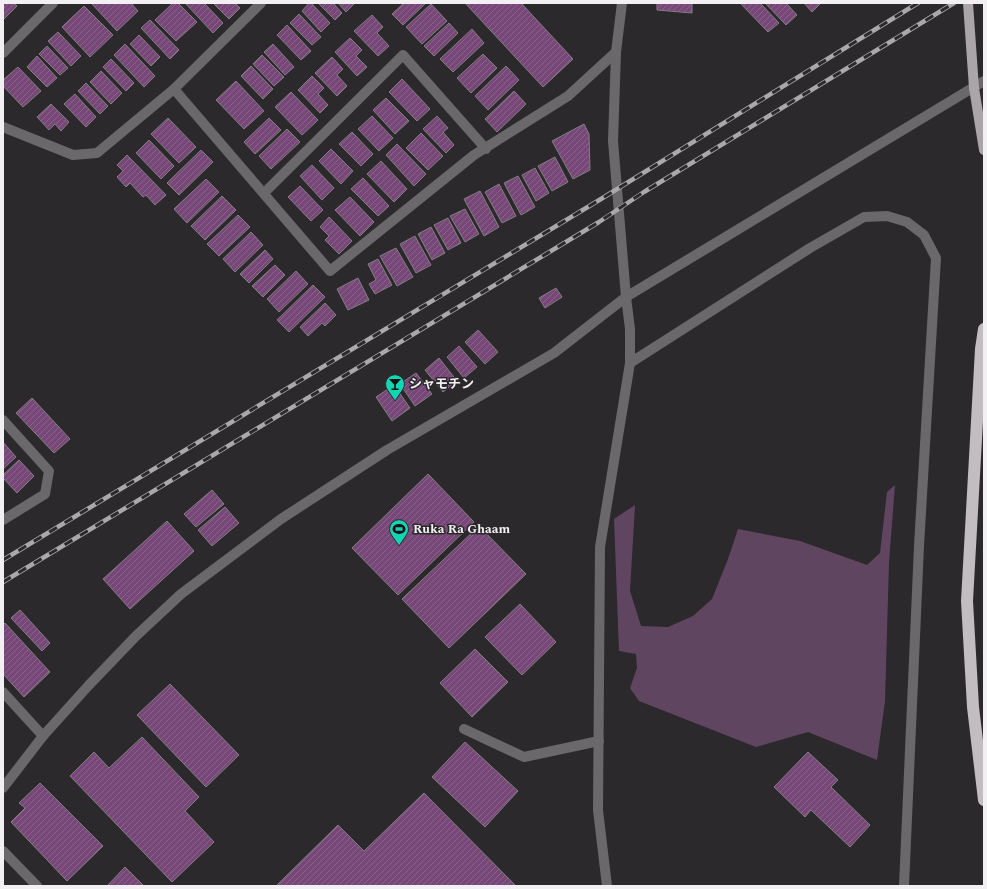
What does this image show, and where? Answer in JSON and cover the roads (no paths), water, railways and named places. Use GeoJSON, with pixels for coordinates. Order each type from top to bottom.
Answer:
{"type":"FeatureCollection","features":[{"type":"Feature","properties":{"kind":"highway"},"geometry":{"type":"LineString","coordinates":[[984,329],[981,350],[975,441],[967,601],[974,707],[984,800]]}},
{"type":"Feature","properties":{"kind":"main road"},"geometry":{"type":"LineString","coordinates":[[968,3],[974,88],[984,150]]}},
{"type":"Feature","properties":{"kind":"street"},"geometry":{"type":"LineString","coordinates":[[3,53],[53,3]]}},
{"type":"Feature","properties":{"kind":"street"},"geometry":{"type":"LineString","coordinates":[[3,127],[73,155],[97,154],[174,89],[262,3]]}},
{"type":"Feature","properties":{"kind":"street"},"geometry":{"type":"LineString","coordinates":[[607,886],[598,810],[600,547],[630,363],[630,329],[613,141],[616,52],[622,3]]}},
{"type":"Feature","properties":{"kind":"street"},"geometry":{"type":"LineString","coordinates":[[174,89],[330,271],[474,155],[486,149],[568,96],[616,52]]}},
{"type":"Feature","properties":{"kind":"street"},"geometry":{"type":"LineString","coordinates":[[264,193],[403,55],[486,149]]}},
{"type":"Feature","properties":{"kind":"street"},"geometry":{"type":"LineString","coordinates":[[3,788],[43,736],[136,636],[187,589],[288,514],[387,450],[554,353],[626,297],[984,81]]}},
{"type":"Feature","properties":{"kind":"street"},"geometry":{"type":"LineString","coordinates":[[630,363],[810,248],[864,217],[887,216],[907,222],[924,235],[936,258],[919,546],[904,886]]}},
{"type":"Feature","properties":{"kind":"street"},"geometry":{"type":"LineString","coordinates":[[3,420],[49,471],[45,494],[3,520]]}},
{"type":"Feature","properties":{"kind":"street"},"geometry":{"type":"LineString","coordinates":[[3,692],[43,736]]}},
{"type":"Feature","properties":{"kind":"street"},"geometry":{"type":"LineString","coordinates":[[464,729],[524,757],[599,741]]}},
{"type":"Feature","properties":{"kind":"street"},"geometry":{"type":"LineString","coordinates":[[3,851],[37,886]]}},
{"type":"Feature","properties":{"kind":"railway"},"geometry":{"type":"LineString","coordinates":[[3,560],[601,199],[918,3]]}},
{"type":"Feature","properties":{"kind":"railway"},"geometry":{"type":"LineString","coordinates":[[3,582],[599,222],[644,192],[954,3]]}},
{"type":"Feature","properties":{"kind":"place","name":"シャモチン"},"geometry":{"type":"Point","coordinates":[395,401]}},
{"type":"Feature","properties":{"kind":"place","name":"Ruka Ra Ghaam"},"geometry":{"type":"Point","coordinates":[399,546]}}]}
